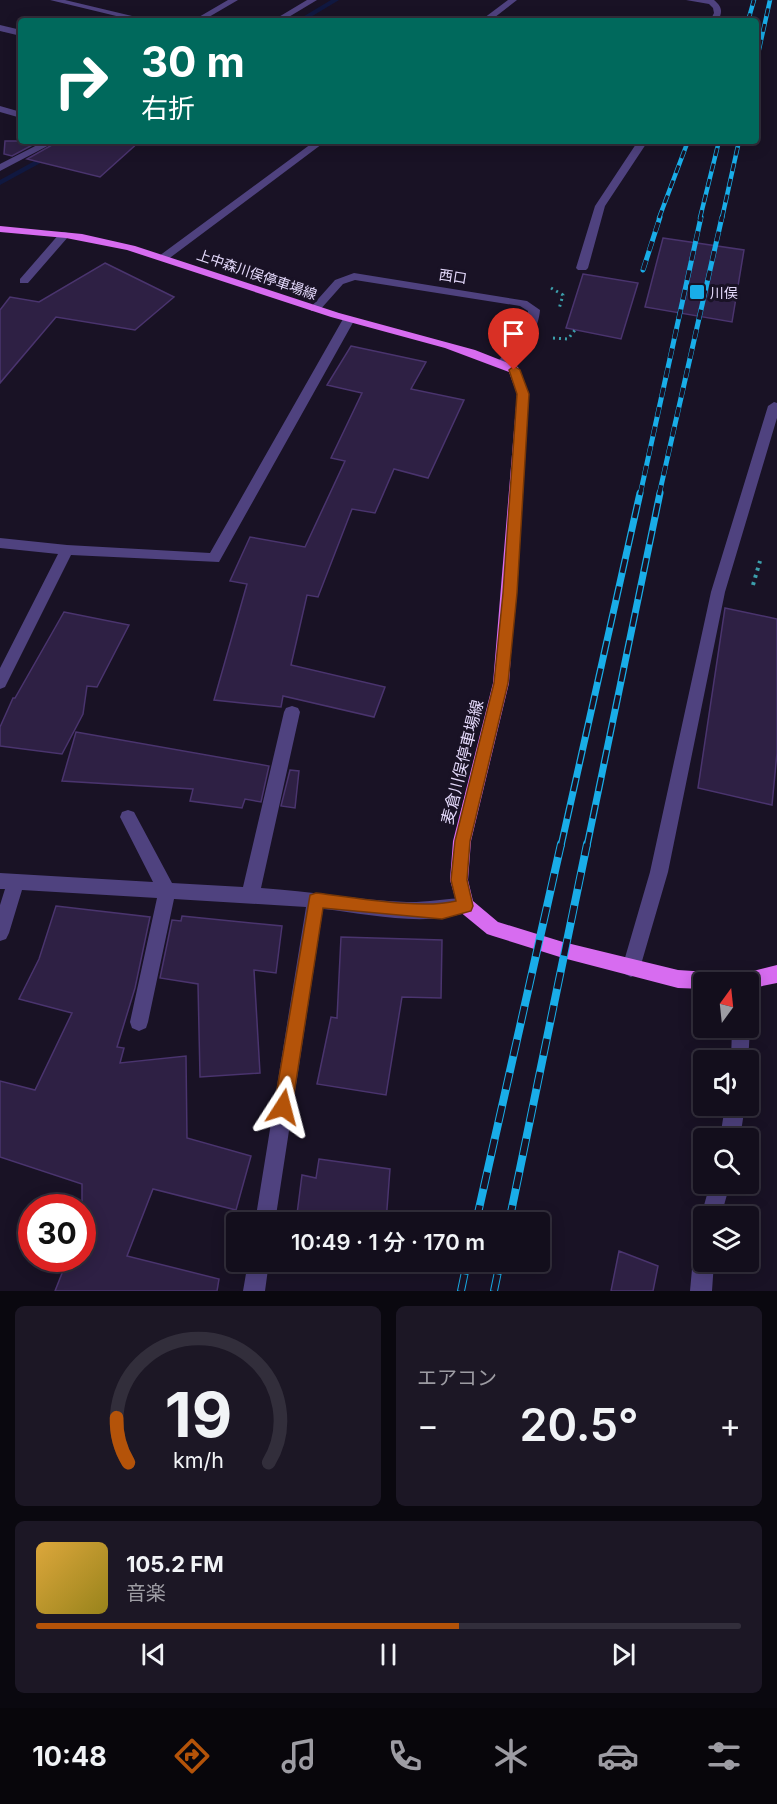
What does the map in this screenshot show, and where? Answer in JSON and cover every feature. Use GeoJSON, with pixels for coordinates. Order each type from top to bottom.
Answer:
{"type":"FeatureCollection","features":[{"type":"Feature","properties":{"kind":"main road","name":"上中森川俣停車場線"},"geometry":{"type":"LineString","coordinates":[[0,229],[64,235],[131,248],[315,309],[466,350],[502,364]]}},
{"type":"Feature","properties":{"kind":"main road","name":"麦倉川俣停車場線"},"geometry":{"type":"LineString","coordinates":[[465,906],[459,880],[462,841],[501,683],[510,593],[523,394],[514,370],[502,364]]}},
{"type":"Feature","properties":{"kind":"main road"},"geometry":{"type":"LineString","coordinates":[[465,906],[493,928],[631,968],[678,979],[693,980]]}},
{"type":"Feature","properties":{"kind":"main road"},"geometry":{"type":"LineString","coordinates":[[759,978],[777,974]]}},
{"type":"Feature","properties":{"kind":"street"},"geometry":{"type":"LineString","coordinates":[[54,0],[135,18]]}},
{"type":"Feature","properties":{"kind":"street"},"geometry":{"type":"LineString","coordinates":[[81,6],[92,0]]}},
{"type":"Feature","properties":{"kind":"street"},"geometry":{"type":"LineString","coordinates":[[201,18],[234,0]]}},
{"type":"Feature","properties":{"kind":"street"},"geometry":{"type":"LineString","coordinates":[[281,18],[313,0]]}},
{"type":"Feature","properties":{"kind":"street"},"geometry":{"type":"LineString","coordinates":[[488,18],[513,0]]}},
{"type":"Feature","properties":{"kind":"street"},"geometry":{"type":"LineString","coordinates":[[690,0],[711,2],[717,7],[718,13],[716,18]]}},
{"type":"Feature","properties":{"kind":"street"},"geometry":{"type":"LineString","coordinates":[[0,28],[18,32]]}},
{"type":"Feature","properties":{"kind":"street"},"geometry":{"type":"LineString","coordinates":[[0,109],[18,114]]}},
{"type":"Feature","properties":{"kind":"street"},"geometry":{"type":"LineString","coordinates":[[0,168],[46,144]]}},
{"type":"Feature","properties":{"kind":"street"},"geometry":{"type":"LineString","coordinates":[[164,258],[317,144]]}},
{"type":"Feature","properties":{"kind":"street"},"geometry":{"type":"LineString","coordinates":[[582,268],[600,206],[641,144]]}},
{"type":"Feature","properties":{"kind":"street"},"geometry":{"type":"LineString","coordinates":[[24,281],[64,235]]}},
{"type":"Feature","properties":{"kind":"street","name":"西口"},"geometry":{"type":"LineString","coordinates":[[315,309],[339,282],[354,276],[523,303],[534,310],[535,321],[525,338],[502,364]]}},
{"type":"Feature","properties":{"kind":"street"},"geometry":{"type":"LineString","coordinates":[[0,543],[67,550],[214,558],[349,319]]}},
{"type":"Feature","properties":{"kind":"street"},"geometry":{"type":"LineString","coordinates":[[631,968],[659,872],[718,592],[774,406],[777,407]]}},
{"type":"Feature","properties":{"kind":"street"},"geometry":{"type":"LineString","coordinates":[[0,683],[67,550]]}},
{"type":"Feature","properties":{"kind":"street"},"geometry":{"type":"LineString","coordinates":[[250,896],[292,712]]}},
{"type":"Feature","properties":{"kind":"street"},"geometry":{"type":"LineString","coordinates":[[128,817],[167,891],[139,1022]]}},
{"type":"Feature","properties":{"kind":"street"},"geometry":{"type":"LineString","coordinates":[[0,933],[8,882],[316,900],[422,911],[442,911],[465,906]]}},
{"type":"Feature","properties":{"kind":"street"},"geometry":{"type":"LineString","coordinates":[[267,1212],[316,900]]}},
{"type":"Feature","properties":{"kind":"street"},"geometry":{"type":"LineString","coordinates":[[254,1291],[257,1272]]}},
{"type":"Feature","properties":{"kind":"street"},"geometry":{"type":"LineString","coordinates":[[701,1291],[703,1272]]}},
{"type":"Feature","properties":{"kind":"path"},"geometry":{"type":"LineString","coordinates":[[552,337],[568,339],[575,330]]}},
{"type":"Feature","properties":{"kind":"building"},"geometry":{"type":"Polygon","coordinates":[[[5,141],[34,144],[12,156],[4,154],[5,141]]]}},
{"type":"Feature","properties":{"kind":"building"},"geometry":{"type":"Polygon","coordinates":[[[54,144],[137,144],[100,177],[27,159],[54,144]]]}},
{"type":"Feature","properties":{"kind":"building"},"geometry":{"type":"Polygon","coordinates":[[[663,238],[744,250],[732,322],[645,307],[663,238]]]}},
{"type":"Feature","properties":{"kind":"building"},"geometry":{"type":"Polygon","coordinates":[[[105,263],[174,297],[135,330],[56,317],[0,383],[0,310],[10,297],[39,302],[105,263]]]}},
{"type":"Feature","properties":{"kind":"building"},"geometry":{"type":"Polygon","coordinates":[[[583,274],[638,283],[621,339],[566,328],[583,274]]]}},
{"type":"Feature","properties":{"kind":"building"},"geometry":{"type":"Polygon","coordinates":[[[351,346],[426,362],[411,389],[464,400],[428,478],[394,469],[375,513],[352,509],[318,597],[307,595],[291,665],[385,687],[374,717],[283,696],[281,707],[214,700],[247,584],[230,581],[250,537],[305,547],[345,461],[331,458],[362,393],[327,385],[351,346]]]}},
{"type":"Feature","properties":{"kind":"building"},"geometry":{"type":"Polygon","coordinates":[[[725,608],[777,619],[777,753],[772,805],[698,788],[725,608]]]}},
{"type":"Feature","properties":{"kind":"building"},"geometry":{"type":"Polygon","coordinates":[[[64,612],[129,625],[97,687],[87,686],[83,714],[62,754],[0,746],[0,727],[13,698],[64,612]]]}},
{"type":"Feature","properties":{"kind":"building"},"geometry":{"type":"Polygon","coordinates":[[[76,732],[269,766],[261,802],[245,799],[242,808],[190,801],[193,789],[62,781],[76,732]]]}},
{"type":"Feature","properties":{"kind":"building"},"geometry":{"type":"Polygon","coordinates":[[[290,770],[299,771],[295,808],[281,806],[290,770]]]}},
{"type":"Feature","properties":{"kind":"building"},"geometry":{"type":"Polygon","coordinates":[[[56,906],[150,917],[135,988],[117,1047],[124,1048],[120,1063],[186,1056],[187,1138],[251,1156],[236,1210],[153,1189],[127,1256],[219,1279],[217,1291],[55,1291],[62,1272],[96,1272],[96,1194],[82,1194],[82,1184],[0,1157],[0,1081],[35,1090],[72,1013],[19,999],[39,959],[56,906]]]}},
{"type":"Feature","properties":{"kind":"building"},"geometry":{"type":"Polygon","coordinates":[[[182,916],[282,926],[276,973],[254,970],[260,1073],[200,1077],[198,984],[160,978],[172,920],[181,921],[182,916]]]}},
{"type":"Feature","properties":{"kind":"building"},"geometry":{"type":"Polygon","coordinates":[[[341,937],[442,940],[441,998],[402,997],[386,1095],[317,1084],[331,1017],[337,1018],[341,937]]]}},
{"type":"Feature","properties":{"kind":"building"},"geometry":{"type":"Polygon","coordinates":[[[319,1159],[390,1169],[387,1212],[297,1212],[302,1175],[316,1178],[319,1159]]]}},
{"type":"Feature","properties":{"kind":"building"},"geometry":{"type":"Polygon","coordinates":[[[619,1251],[658,1266],[653,1291],[611,1291],[619,1251]]]}},
{"type":"Feature","properties":{"kind":"waterway"},"geometry":{"type":"LineString","coordinates":[[304,18],[336,0]]}},
{"type":"Feature","properties":{"kind":"waterway"},"geometry":{"type":"LineString","coordinates":[[0,183],[72,144]]}},
{"type":"Feature","properties":{"kind":"railway"},"geometry":{"type":"LineString","coordinates":[[749,18],[754,0]]}},
{"type":"Feature","properties":{"kind":"railway"},"geometry":{"type":"LineString","coordinates":[[759,50],[770,0]]}},
{"type":"Feature","properties":{"kind":"railway"},"geometry":{"type":"LineString","coordinates":[[659,218],[687,144]]}},
{"type":"Feature","properties":{"kind":"railway"},"geometry":{"type":"LineString","coordinates":[[700,218],[718,144]]}},
{"type":"Feature","properties":{"kind":"railway"},"geometry":{"type":"LineString","coordinates":[[722,218],[738,144]]}},
{"type":"Feature","properties":{"kind":"railway"},"geometry":{"type":"LineString","coordinates":[[643,270],[660,217]]}},
{"type":"Feature","properties":{"kind":"railway"},"geometry":{"type":"LineString","coordinates":[[640,495],[701,217]]}},
{"type":"Feature","properties":{"kind":"railway"},"geometry":{"type":"LineString","coordinates":[[659,495],[722,217]]}},
{"type":"Feature","properties":{"kind":"railway"},"geometry":{"type":"LineString","coordinates":[[561,846],[640,493]]}},
{"type":"Feature","properties":{"kind":"railway"},"geometry":{"type":"LineString","coordinates":[[587,846],[660,493]]}},
{"type":"Feature","properties":{"kind":"railway"},"geometry":{"type":"LineString","coordinates":[[478,1212],[561,844]]}},
{"type":"Feature","properties":{"kind":"railway"},"geometry":{"type":"LineString","coordinates":[[511,1212],[587,844]]}},
{"type":"Feature","properties":{"kind":"railway"},"geometry":{"type":"LineString","coordinates":[[461,1291],[465,1272]]}},
{"type":"Feature","properties":{"kind":"railway"},"geometry":{"type":"LineString","coordinates":[[494,1291],[498,1272]]}},
{"type":"Feature","properties":{"kind":"place","name":"川俣"},"geometry":{"type":"Point","coordinates":[697,292]}},
{"type":"Feature","properties":{"kind":"route"},"geometry":{"type":"LineString","coordinates":[[283,1107],[316,900],[422,911],[442,911],[465,906],[459,880],[462,841],[501,683],[510,593],[523,394],[514,370]]}}]}
